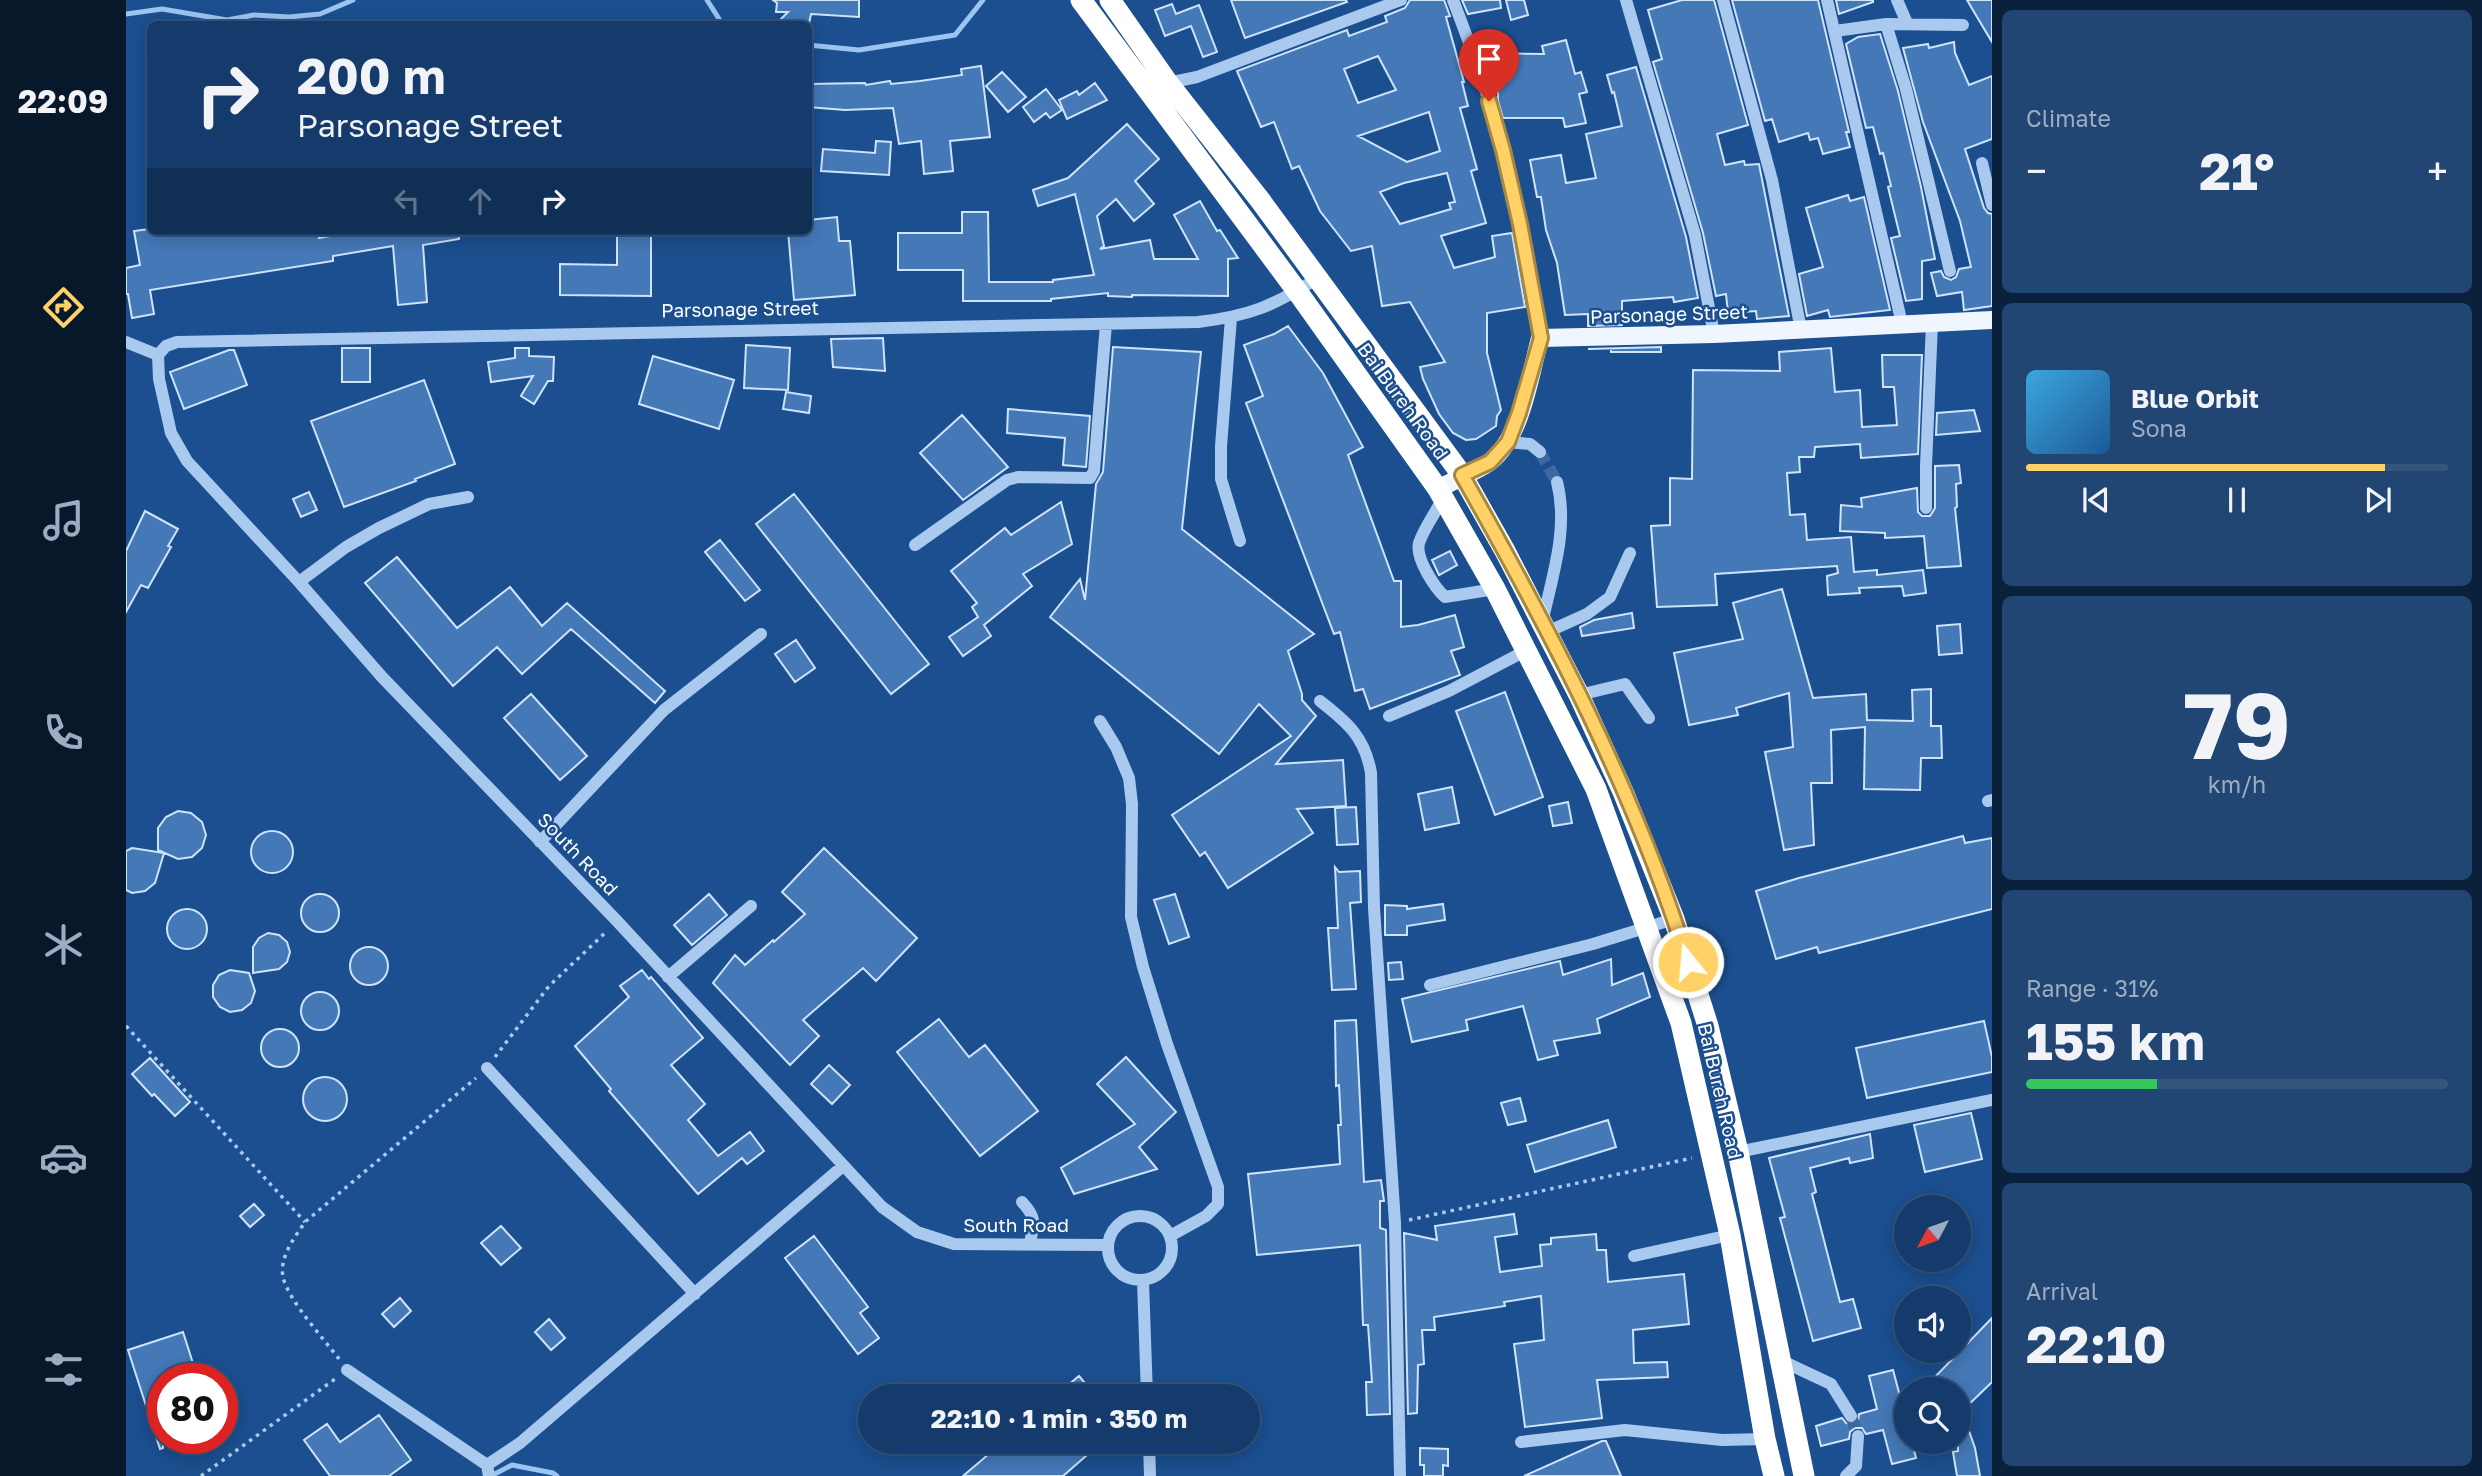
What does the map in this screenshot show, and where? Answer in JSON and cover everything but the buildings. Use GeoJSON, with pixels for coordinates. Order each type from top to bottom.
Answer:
{"type":"FeatureCollection","features":[{"type":"Feature","properties":{"kind":"highway","name":"Bai Bureh Road"},"geometry":{"type":"LineString","coordinates":[[1081,0],[1297,291],[1441,494],[1495,589],[1596,789],[1681,1023],[1730,1235],[1765,1439],[1774,1476]]}},
{"type":"Feature","properties":{"kind":"highway"},"geometry":{"type":"LineString","coordinates":[[1110,0],[1168,83],[1318,278],[1462,475],[1579,695],[1624,794],[1674,919],[1708,1026],[1738,1152],[1804,1476]]}},
{"type":"Feature","properties":{"kind":"main road","name":"Parsonage Street"},"geometry":{"type":"LineString","coordinates":[[1541,338],[1714,334],[1992,320]]}},
{"type":"Feature","properties":{"kind":"main road"},"geometry":{"type":"LineString","coordinates":[[1441,494],[1462,475],[1490,462],[1508,442],[1541,338]]}},
{"type":"Feature","properties":{"kind":"street"},"geometry":{"type":"LineString","coordinates":[[1168,83],[1197,77],[1401,0]]}},
{"type":"Feature","properties":{"kind":"street"},"geometry":{"type":"LineString","coordinates":[[1453,0],[1482,76],[1503,150],[1541,338]]}},
{"type":"Feature","properties":{"kind":"street"},"geometry":{"type":"LineString","coordinates":[[1626,0],[1695,234],[1714,334]]}},
{"type":"Feature","properties":{"kind":"street"},"geometry":{"type":"LineString","coordinates":[[1723,0],[1772,180],[1801,330]]}},
{"type":"Feature","properties":{"kind":"street"},"geometry":{"type":"LineString","coordinates":[[1827,0],[1902,324]]}},
{"type":"Feature","properties":{"kind":"street"},"geometry":{"type":"LineString","coordinates":[[1897,0],[1907,23]]}},
{"type":"Feature","properties":{"kind":"street"},"geometry":{"type":"LineString","coordinates":[[1835,31],[1907,23],[1963,25]]}},
{"type":"Feature","properties":{"kind":"street"},"geometry":{"type":"LineString","coordinates":[[1886,24],[1906,89],[1950,271]]}},
{"type":"Feature","properties":{"kind":"street"},"geometry":{"type":"LineString","coordinates":[[1982,163],[1992,205]]}},
{"type":"Feature","properties":{"kind":"street","name":"Parsonage Street"},"geometry":{"type":"LineString","coordinates":[[158,355],[166,346],[177,342],[1198,321],[1231,318],[1261,310],[1318,278]]}},
{"type":"Feature","properties":{"kind":"street"},"geometry":{"type":"LineString","coordinates":[[1231,318],[1221,479],[1240,541]]}},
{"type":"Feature","properties":{"kind":"street"},"geometry":{"type":"LineString","coordinates":[[1926,508],[1932,323]]}},
{"type":"Feature","properties":{"kind":"street"},"geometry":{"type":"LineString","coordinates":[[915,545],[1007,480],[1018,477],[1090,478],[1094,471],[1107,324]]}},
{"type":"Feature","properties":{"kind":"street"},"geometry":{"type":"LineString","coordinates":[[126,342],[158,355]]}},
{"type":"Feature","properties":{"kind":"street","name":"South Road"},"geometry":{"type":"LineString","coordinates":[[158,355],[159,379],[171,433],[187,461],[382,677],[617,921],[882,1207],[917,1232],[954,1244],[1107,1245]]}},
{"type":"Feature","properties":{"kind":"street"},"geometry":{"type":"LineString","coordinates":[[1508,442],[1530,444],[1541,452]]}},
{"type":"Feature","properties":{"kind":"street"},"geometry":{"type":"LineString","coordinates":[[1557,482],[1562,502],[1563,525],[1544,628],[1587,614],[1610,597],[1630,552]]}},
{"type":"Feature","properties":{"kind":"street"},"geometry":{"type":"LineString","coordinates":[[1441,494],[1419,544],[1419,554],[1434,587],[1445,597],[1495,589]]}},
{"type":"Feature","properties":{"kind":"street"},"geometry":{"type":"LineString","coordinates":[[299,582],[346,547],[379,528],[429,504],[468,497]]}},
{"type":"Feature","properties":{"kind":"street"},"geometry":{"type":"LineString","coordinates":[[540,842],[664,710],[761,634]]}},
{"type":"Feature","properties":{"kind":"street"},"geometry":{"type":"LineString","coordinates":[[1389,716],[1450,691],[1527,650]]}},
{"type":"Feature","properties":{"kind":"street"},"geometry":{"type":"LineString","coordinates":[[1579,695],[1625,684],[1649,718]]}},
{"type":"Feature","properties":{"kind":"street"},"geometry":{"type":"LineString","coordinates":[[1320,701],[1357,735],[1368,754],[1371,773],[1374,908],[1395,1223],[1400,1476]]}},
{"type":"Feature","properties":{"kind":"street"},"geometry":{"type":"LineString","coordinates":[[1100,721],[1116,747],[1129,778],[1132,804],[1130,916],[1167,1044],[1218,1187],[1218,1204],[1206,1216],[1170,1236]]}},
{"type":"Feature","properties":{"kind":"street"},"geometry":{"type":"LineString","coordinates":[[668,977],[751,906]]}},
{"type":"Feature","properties":{"kind":"street"},"geometry":{"type":"LineString","coordinates":[[1430,985],[1593,944],[1674,919]]}},
{"type":"Feature","properties":{"kind":"street"},"geometry":{"type":"LineString","coordinates":[[487,1068],[695,1294]]}},
{"type":"Feature","properties":{"kind":"street"},"geometry":{"type":"LineString","coordinates":[[1738,1152],[1992,1100]]}},
{"type":"Feature","properties":{"kind":"street"},"geometry":{"type":"LineString","coordinates":[[347,1370],[488,1470],[843,1166]]}},
{"type":"Feature","properties":{"kind":"street"},"geometry":{"type":"LineString","coordinates":[[1022,1202],[1035,1222],[1030,1243]]}},
{"type":"Feature","properties":{"kind":"street"},"geometry":{"type":"LineString","coordinates":[[1135,1216],[1156,1220],[1170,1236],[1173,1248],[1170,1260],[1164,1270],[1154,1278],[1143,1281],[1124,1277],[1111,1263],[1107,1245],[1116,1225],[1125,1219],[1135,1216]]}},
{"type":"Feature","properties":{"kind":"street"},"geometry":{"type":"LineString","coordinates":[[1634,1255],[1730,1235]]}},
{"type":"Feature","properties":{"kind":"street"},"geometry":{"type":"LineString","coordinates":[[1143,1281],[1147,1384]]}},
{"type":"Feature","properties":{"kind":"street"},"geometry":{"type":"LineString","coordinates":[[1780,1360],[1831,1384],[1851,1416]]}},
{"type":"Feature","properties":{"kind":"street"},"geometry":{"type":"LineString","coordinates":[[1521,1442],[1625,1430],[1723,1440],[1765,1439]]}},
{"type":"Feature","properties":{"kind":"street"},"geometry":{"type":"LineString","coordinates":[[1846,1476],[1856,1466],[1858,1436]]}},
{"type":"Feature","properties":{"kind":"street"},"geometry":{"type":"LineString","coordinates":[[1149,1454],[1150,1476]]}},
{"type":"Feature","properties":{"kind":"path"},"geometry":{"type":"LineString","coordinates":[[201,1476],[347,1370],[294,1300],[282,1276],[288,1248],[305,1222],[487,1068],[549,986],[617,921]]}},
{"type":"Feature","properties":{"kind":"path"},"geometry":{"type":"LineString","coordinates":[[126,1026],[305,1222]]}},
{"type":"Feature","properties":{"kind":"path"},"geometry":{"type":"LineString","coordinates":[[1395,1223],[1711,1154]]}},
{"type":"Feature","properties":{"kind":"waterway"},"geometry":{"type":"LineString","coordinates":[[126,14],[162,9],[227,20],[254,15],[289,17],[320,14],[353,0]]}},
{"type":"Feature","properties":{"kind":"waterway"},"geometry":{"type":"LineString","coordinates":[[707,0],[720,21]]}},
{"type":"Feature","properties":{"kind":"waterway"},"geometry":{"type":"LineString","coordinates":[[812,45],[859,50],[955,35],[983,0]]}},
{"type":"Feature","properties":{"kind":"waterway"},"geometry":{"type":"LineString","coordinates":[[491,1476],[512,1465],[557,1476]]}},
{"type":"Feature","properties":{"kind":"tunnel"},"geometry":{"type":"LineString","coordinates":[[1540,452],[1557,482]]}},
{"type":"Feature","properties":{"kind":"tunnel"},"geometry":{"type":"LineString","coordinates":[[1851,1416],[1858,1436]]}},
{"type":"Feature","properties":{"kind":"route"},"geometry":{"type":"LineString","coordinates":[[1489,101],[1520,224],[1541,338],[1508,442],[1490,462],[1462,475],[1505,551],[1579,695],[1624,794],[1674,919],[1688,962]]}}]}
